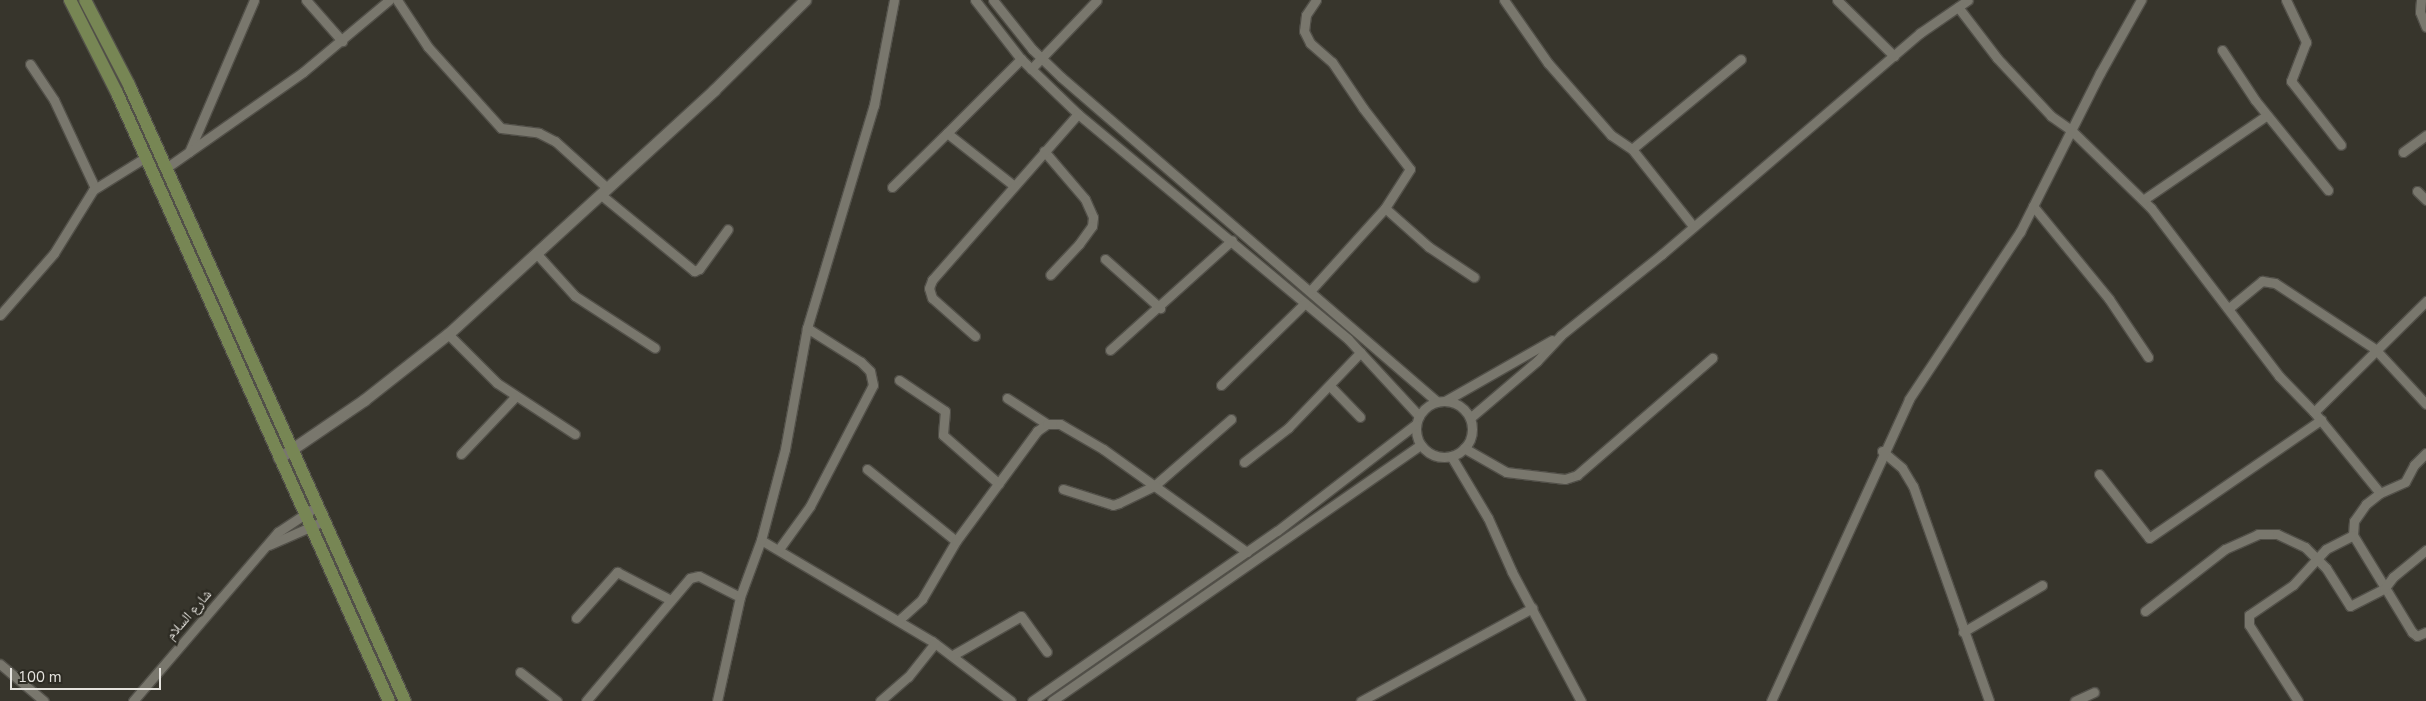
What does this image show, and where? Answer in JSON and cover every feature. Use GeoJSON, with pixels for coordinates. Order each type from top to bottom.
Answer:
{"type":"FeatureCollection","features":[{"type":"Feature","properties":{"kind":"main road"},"geometry":{"type":"LineString","coordinates":[[70,0],[146,157],[389,701]]}},
{"type":"Feature","properties":{"kind":"main road"},"geometry":{"type":"LineString","coordinates":[[85,0],[129,85],[405,701]]}},
{"type":"Feature","properties":{"kind":"street"},"geometry":{"type":"LineString","coordinates":[[189,152],[254,0]]}},
{"type":"Feature","properties":{"kind":"street"},"geometry":{"type":"LineString","coordinates":[[306,0],[342,41]]}},
{"type":"Feature","properties":{"kind":"street"},"geometry":{"type":"LineString","coordinates":[[166,168],[342,41],[389,0]]}},
{"type":"Feature","properties":{"kind":"street"},"geometry":{"type":"LineString","coordinates":[[397,0],[428,47],[501,128],[539,133],[556,141],[603,191],[694,271],[728,229]]}},
{"type":"Feature","properties":{"kind":"street"},"geometry":{"type":"LineString","coordinates":[[279,458],[292,451],[448,334],[714,90],[805,0]]}},
{"type":"Feature","properties":{"kind":"street"},"geometry":{"type":"LineString","coordinates":[[717,701],[740,597],[761,540],[784,449],[807,328],[874,105],[894,0]]}},
{"type":"Feature","properties":{"kind":"street"},"geometry":{"type":"LineString","coordinates":[[975,0],[1021,59],[1078,114],[1232,240],[1361,352],[1418,420],[1422,445],[1435,455],[1451,456],[1464,448],[1471,433],[1470,418],[1460,406],[1441,401],[1041,58],[993,0]]}},
{"type":"Feature","properties":{"kind":"street"},"geometry":{"type":"LineString","coordinates":[[1031,69],[1097,0]]}},
{"type":"Feature","properties":{"kind":"street"},"geometry":{"type":"LineString","coordinates":[[1311,290],[1385,208],[1410,169],[1368,116],[1336,68],[1310,43],[1304,31],[1306,15],[1316,0]]}},
{"type":"Feature","properties":{"kind":"street"},"geometry":{"type":"LineString","coordinates":[[1504,0],[1548,63],[1611,135],[1632,149],[1693,226]]}},
{"type":"Feature","properties":{"kind":"street"},"geometry":{"type":"LineString","coordinates":[[1837,0],[1894,56]]}},
{"type":"Feature","properties":{"kind":"street"},"geometry":{"type":"LineString","coordinates":[[1470,418],[1537,361],[1561,336],[1894,56],[1968,0]]}},
{"type":"Feature","properties":{"kind":"street"},"geometry":{"type":"LineString","coordinates":[[1771,701],[1868,492],[1882,451],[1909,399],[1957,331],[2034,206],[2141,0]]}},
{"type":"Feature","properties":{"kind":"street"},"geometry":{"type":"LineString","coordinates":[[2286,0],[2306,42],[2291,81],[2341,145]]}},
{"type":"Feature","properties":{"kind":"street"},"geometry":{"type":"LineString","coordinates":[[2421,0],[2420,12],[2426,27]]}},
{"type":"Feature","properties":{"kind":"street"},"geometry":{"type":"LineString","coordinates":[[1958,7],[2019,83],[2052,116],[2072,130],[2143,200],[2229,308],[2279,376],[2321,420],[2380,493]]}},
{"type":"Feature","properties":{"kind":"street"},"geometry":{"type":"LineString","coordinates":[[2222,50],[2267,115],[2328,190]]}},
{"type":"Feature","properties":{"kind":"street"},"geometry":{"type":"LineString","coordinates":[[892,186],[1021,59]]}},
{"type":"Feature","properties":{"kind":"street"},"geometry":{"type":"LineString","coordinates":[[1632,149],[1741,59]]}},
{"type":"Feature","properties":{"kind":"street"},"geometry":{"type":"LineString","coordinates":[[30,64],[54,100],[96,188]]}},
{"type":"Feature","properties":{"kind":"street"},"geometry":{"type":"LineString","coordinates":[[974,336],[932,298],[929,288],[946,263],[1013,185],[1078,114]]}},
{"type":"Feature","properties":{"kind":"street"},"geometry":{"type":"LineString","coordinates":[[2143,200],[2267,115]]}},
{"type":"Feature","properties":{"kind":"street"},"geometry":{"type":"LineString","coordinates":[[947,133],[1013,185]]}},
{"type":"Feature","properties":{"kind":"street"},"geometry":{"type":"LineString","coordinates":[[2403,152],[2426,135]]}},
{"type":"Feature","properties":{"kind":"street"},"geometry":{"type":"LineString","coordinates":[[1044,151],[1086,199],[1093,217],[1092,226],[1079,244],[1050,275]]}},
{"type":"Feature","properties":{"kind":"street"},"geometry":{"type":"LineString","coordinates":[[0,315],[54,253],[96,188],[146,157]]}},
{"type":"Feature","properties":{"kind":"street"},"geometry":{"type":"LineString","coordinates":[[2416,191],[2426,200]]}},
{"type":"Feature","properties":{"kind":"street"},"geometry":{"type":"LineString","coordinates":[[2034,206],[2109,299],[2148,357]]}},
{"type":"Feature","properties":{"kind":"street"},"geometry":{"type":"LineString","coordinates":[[1385,208],[1429,247],[1474,276]]}},
{"type":"Feature","properties":{"kind":"street"},"geometry":{"type":"LineString","coordinates":[[1110,350],[1160,308],[1232,240]]}},
{"type":"Feature","properties":{"kind":"street"},"geometry":{"type":"LineString","coordinates":[[536,253],[575,296],[656,348]]}},
{"type":"Feature","properties":{"kind":"street"},"geometry":{"type":"LineString","coordinates":[[1105,260],[1160,308]]}},
{"type":"Feature","properties":{"kind":"street"},"geometry":{"type":"LineString","coordinates":[[2229,308],[2262,281],[2269,280],[2375,349],[2426,404]]}},
{"type":"Feature","properties":{"kind":"street"},"geometry":{"type":"LineString","coordinates":[[2314,412],[2375,349],[2426,301]]}},
{"type":"Feature","properties":{"kind":"street"},"geometry":{"type":"LineString","coordinates":[[1221,385],[1305,303]]}},
{"type":"Feature","properties":{"kind":"street"},"geometry":{"type":"LineString","coordinates":[[779,549],[810,506],[873,385],[870,371],[861,362],[807,328]]}},
{"type":"Feature","properties":{"kind":"street"},"geometry":{"type":"LineString","coordinates":[[448,334],[482,371],[515,397],[575,434]]}},
{"type":"Feature","properties":{"kind":"street"},"geometry":{"type":"LineString","coordinates":[[1032,701],[1247,552],[1441,401],[1561,336]]}},
{"type":"Feature","properties":{"kind":"street"},"geometry":{"type":"LineString","coordinates":[[1244,462],[1288,428],[1361,352]]}},
{"type":"Feature","properties":{"kind":"street"},"geometry":{"type":"LineString","coordinates":[[1464,448],[1506,472],[1565,478],[1577,475],[1712,358]]}},
{"type":"Feature","properties":{"kind":"street"},"geometry":{"type":"LineString","coordinates":[[899,380],[945,411],[943,435],[999,484]]}},
{"type":"Feature","properties":{"kind":"street"},"geometry":{"type":"LineString","coordinates":[[1330,386],[1360,417]]}},
{"type":"Feature","properties":{"kind":"street"},"geometry":{"type":"LineString","coordinates":[[461,454],[515,397]]}},
{"type":"Feature","properties":{"kind":"street"},"geometry":{"type":"LineString","coordinates":[[1007,398],[1047,424]]}},
{"type":"Feature","properties":{"kind":"street"},"geometry":{"type":"LineString","coordinates":[[1063,489],[1113,505],[1154,486],[1231,420]]}},
{"type":"Feature","properties":{"kind":"street"},"geometry":{"type":"LineString","coordinates":[[2099,474],[2149,538],[2321,420]]}},
{"type":"Feature","properties":{"kind":"street"},"geometry":{"type":"LineString","coordinates":[[898,620],[922,599],[956,541],[1037,430],[1047,424],[1060,424],[1075,432],[1247,552]]}},
{"type":"Feature","properties":{"kind":"street"},"geometry":{"type":"LineString","coordinates":[[1052,701],[1422,445]]}},
{"type":"Feature","properties":{"kind":"street"},"geometry":{"type":"LineString","coordinates":[[1882,451],[1902,468],[1913,486],[1963,632],[1990,701]]}},
{"type":"Feature","properties":{"kind":"street"},"geometry":{"type":"LineString","coordinates":[[2426,453],[2414,465],[2405,482],[2380,493],[2358,515],[2353,535],[2384,589],[2414,634],[2426,632]]}},
{"type":"Feature","properties":{"kind":"street"},"geometry":{"type":"LineString","coordinates":[[1451,456],[1488,518],[1532,608],[1581,701]]}},
{"type":"Feature","properties":{"kind":"street"},"geometry":{"type":"LineString","coordinates":[[867,469],[956,541]]}},
{"type":"Feature","properties":{"kind":"street","name":"شارع السلام"},"geometry":{"type":"LineString","coordinates":[[133,701],[284,526],[318,506]]}},
{"type":"Feature","properties":{"kind":"street"},"geometry":{"type":"LineString","coordinates":[[266,546],[324,521]]}},
{"type":"Feature","properties":{"kind":"street"},"geometry":{"type":"LineString","coordinates":[[2146,611],[2225,549],[2258,534],[2287,538],[2317,558],[2350,606],[2384,589],[2393,577],[2426,550]]}},
{"type":"Feature","properties":{"kind":"street"},"geometry":{"type":"LineString","coordinates":[[2298,701],[2248,619],[2254,609],[2299,579],[2317,558],[2338,540],[2353,535]]}},
{"type":"Feature","properties":{"kind":"street"},"geometry":{"type":"LineString","coordinates":[[761,540],[935,643],[1011,701]]}},
{"type":"Feature","properties":{"kind":"street"},"geometry":{"type":"LineString","coordinates":[[576,618],[617,572],[669,599]]}},
{"type":"Feature","properties":{"kind":"street"},"geometry":{"type":"LineString","coordinates":[[586,701],[669,599],[690,578],[699,576],[740,597]]}},
{"type":"Feature","properties":{"kind":"street"},"geometry":{"type":"LineString","coordinates":[[1963,632],[2042,585]]}},
{"type":"Feature","properties":{"kind":"street"},"geometry":{"type":"LineString","coordinates":[[1361,701],[1532,608]]}},
{"type":"Feature","properties":{"kind":"street"},"geometry":{"type":"LineString","coordinates":[[953,655],[1021,616],[1047,652]]}},
{"type":"Feature","properties":{"kind":"street"},"geometry":{"type":"LineString","coordinates":[[880,701],[908,677],[935,643]]}},
{"type":"Feature","properties":{"kind":"street"},"geometry":{"type":"LineString","coordinates":[[0,664],[44,701]]}},
{"type":"Feature","properties":{"kind":"street"},"geometry":{"type":"LineString","coordinates":[[520,672],[557,701]]}},
{"type":"Feature","properties":{"kind":"street"},"geometry":{"type":"LineString","coordinates":[[2075,701],[2094,692]]}}]}
